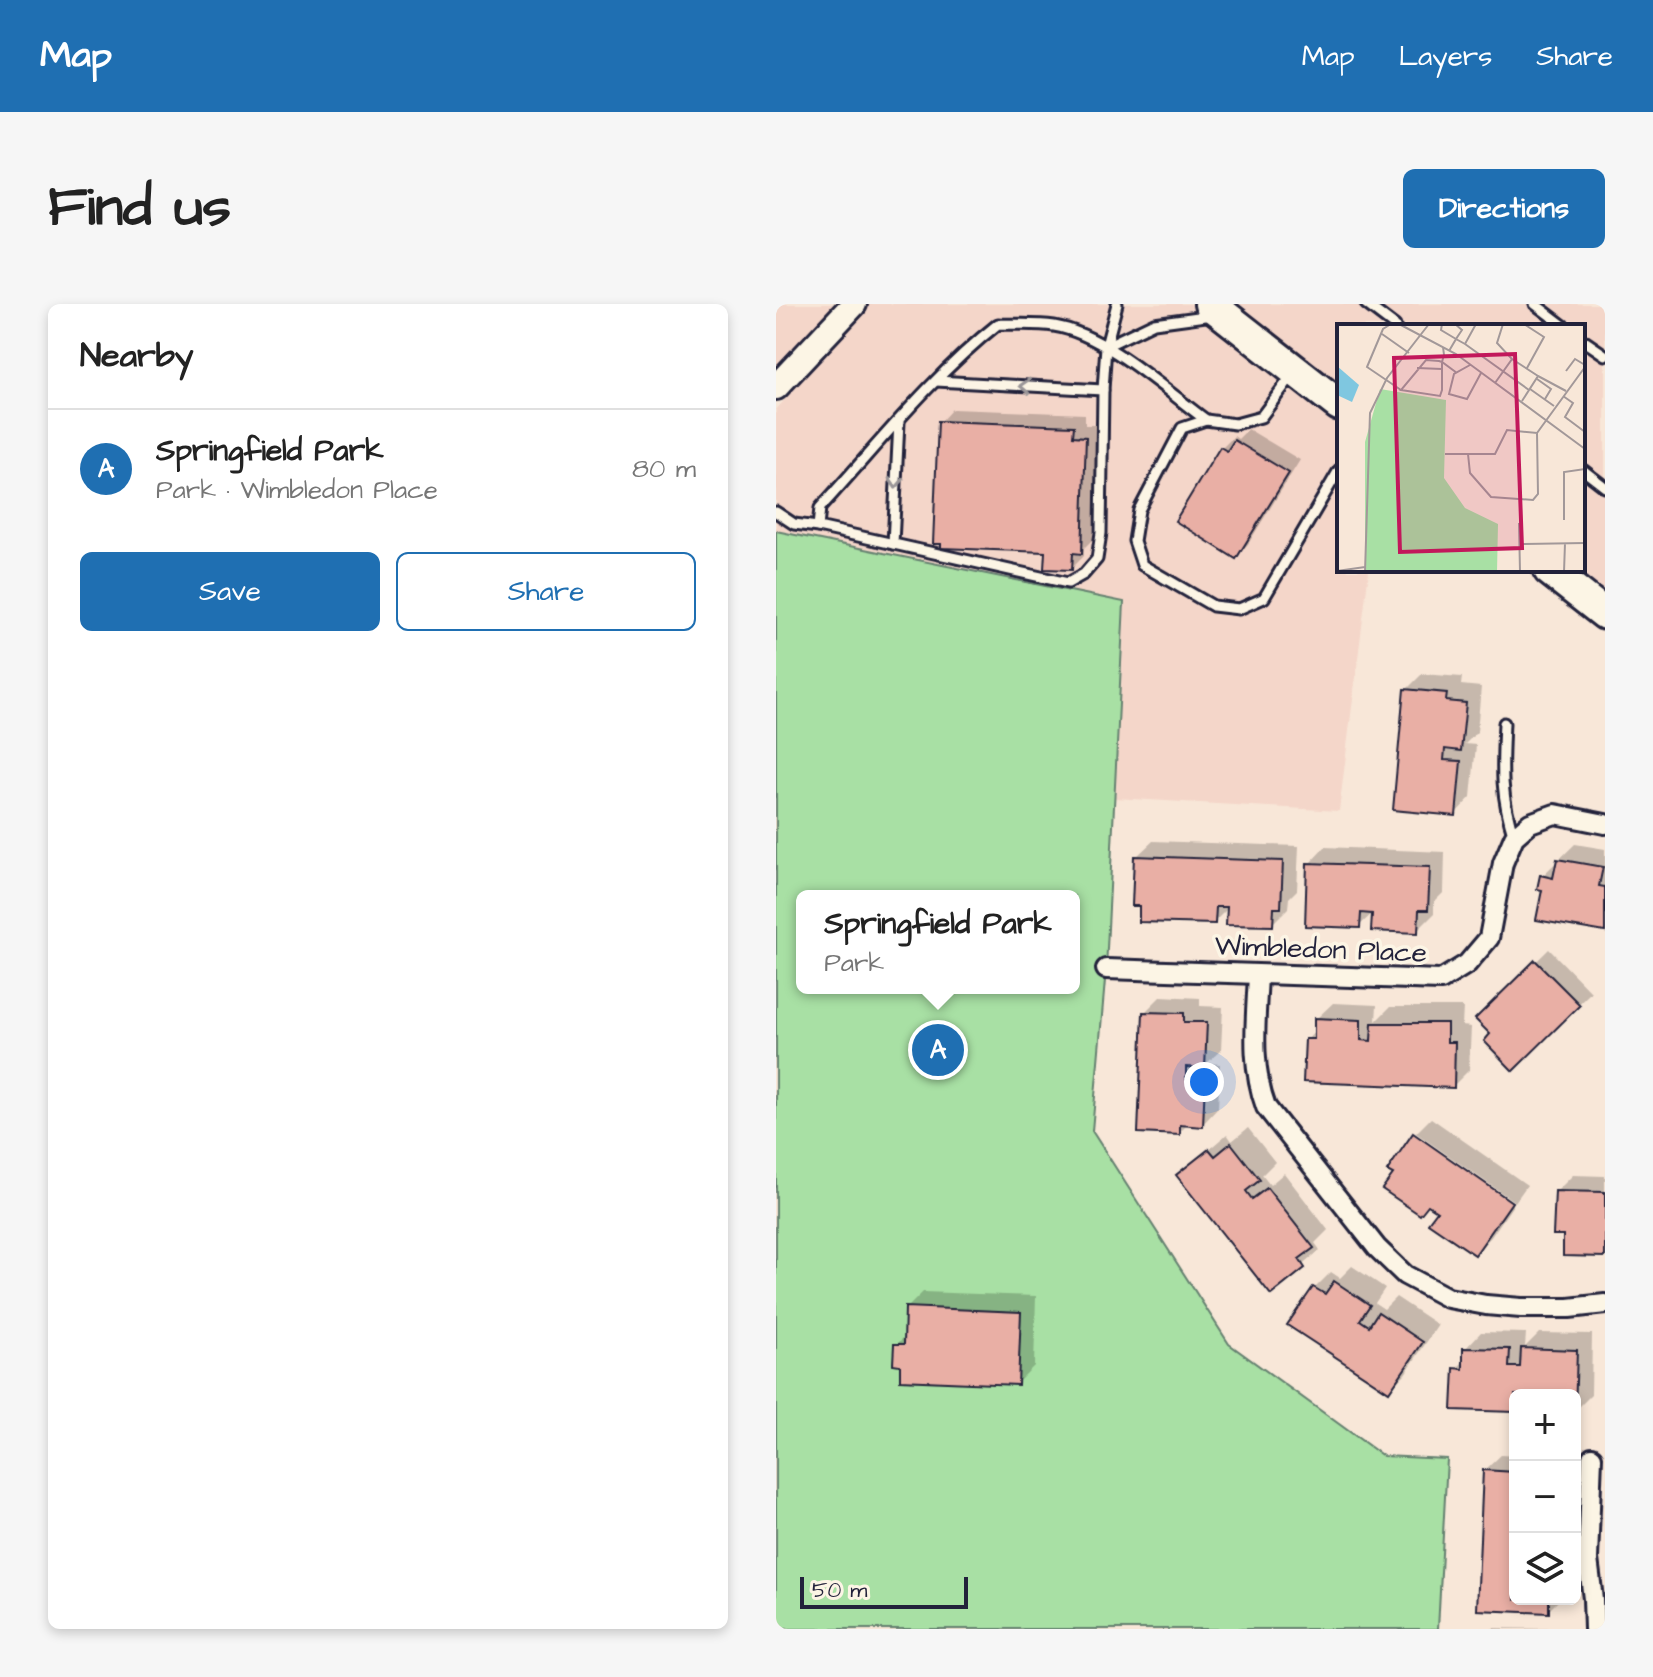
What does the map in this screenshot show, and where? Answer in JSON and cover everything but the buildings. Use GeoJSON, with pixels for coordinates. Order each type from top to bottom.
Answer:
{"type":"FeatureCollection","features":[{"type":"Feature","properties":{"kind":"main road"},"geometry":{"type":"LineString","coordinates":[[1216,309],[1337,403]]}},
{"type":"Feature","properties":{"kind":"main road"},"geometry":{"type":"LineString","coordinates":[[1552,572],[1605,614]]}},
{"type":"Feature","properties":{"kind":"street"},"geometry":{"type":"LineString","coordinates":[[776,387],[854,304]]}},
{"type":"Feature","properties":{"kind":"street","name":"Wimbledon Place"},"geometry":{"type":"LineString","coordinates":[[1106,969],[1441,980],[1467,964],[1489,938],[1503,863],[1514,837],[1530,823],[1555,814],[1605,824]]}},
{"type":"Feature","properties":{"kind":"street"},"geometry":{"type":"LineString","coordinates":[[1258,975],[1254,1059],[1266,1107],[1377,1248],[1405,1275],[1448,1298],[1486,1305],[1553,1308],[1605,1304]]}},
{"type":"Feature","properties":{"kind":"street"},"geometry":{"type":"LineString","coordinates":[[1592,1457],[1588,1559],[1599,1599],[1594,1629]]}},
{"type":"Feature","properties":{"kind":"lane"},"geometry":{"type":"LineString","coordinates":[[776,512],[794,524],[1068,583],[1084,574],[1097,559],[1101,533],[1106,346],[1117,304]]}},
{"type":"Feature","properties":{"kind":"lane"},"geometry":{"type":"LineString","coordinates":[[1366,304],[1392,324]]}},
{"type":"Feature","properties":{"kind":"lane"},"geometry":{"type":"LineString","coordinates":[[1535,304],[1561,324]]}},
{"type":"Feature","properties":{"kind":"lane"},"geometry":{"type":"LineString","coordinates":[[1106,346],[1154,323],[1216,309]]}},
{"type":"Feature","properties":{"kind":"lane"},"geometry":{"type":"LineString","coordinates":[[818,527],[820,508],[936,381],[971,345],[998,324],[1055,326],[1106,346],[1206,420]]}},
{"type":"Feature","properties":{"kind":"lane"},"geometry":{"type":"LineString","coordinates":[[1585,341],[1605,355]]}},
{"type":"Feature","properties":{"kind":"lane"},"geometry":{"type":"LineString","coordinates":[[1295,370],[1261,417],[1235,424],[1206,420],[1182,428],[1139,510],[1134,541],[1142,565],[1213,606],[1239,609],[1264,598],[1337,473]]}},
{"type":"Feature","properties":{"kind":"lane"},"geometry":{"type":"LineString","coordinates":[[936,381],[1103,390]]}},
{"type":"Feature","properties":{"kind":"lane"},"geometry":{"type":"LineString","coordinates":[[893,544],[899,422]]}},
{"type":"Feature","properties":{"kind":"lane"},"geometry":{"type":"LineString","coordinates":[[1585,472],[1605,487]]}},
{"type":"Feature","properties":{"kind":"lane"},"geometry":{"type":"LineString","coordinates":[[1504,723],[1503,805],[1514,837]]}},
{"type":"Feature","properties":{"kind":"shaded area"},"geometry":{"type":"Polygon","coordinates":[[[776,304],[838,304],[776,376],[776,304]]]}},
{"type":"Feature","properties":{"kind":"shaded area"},"geometry":{"type":"Polygon","coordinates":[[[865,304],[1197,304],[1337,415],[1337,572],[1369,572],[1339,811],[1115,798],[1123,602],[776,531],[776,410],[865,304]]]}},
{"type":"Feature","properties":{"kind":"shaded area"},"geometry":{"type":"Polygon","coordinates":[[[1225,304],[1605,304],[1605,604],[1565,572],[1585,572],[1585,324],[1337,324],[1337,392],[1225,304]]]}},
{"type":"Feature","properties":{"kind":"green space"},"geometry":{"type":"Polygon","coordinates":[[[776,531],[1124,602],[1106,969],[1092,1131],[1229,1344],[1383,1456],[1447,1459],[1438,1629],[776,1629],[776,531]]]}},
{"type":"Feature","properties":{"kind":"place","name":"Springfield Park"},"geometry":{"type":"Point","coordinates":[938,1050]}}]}
